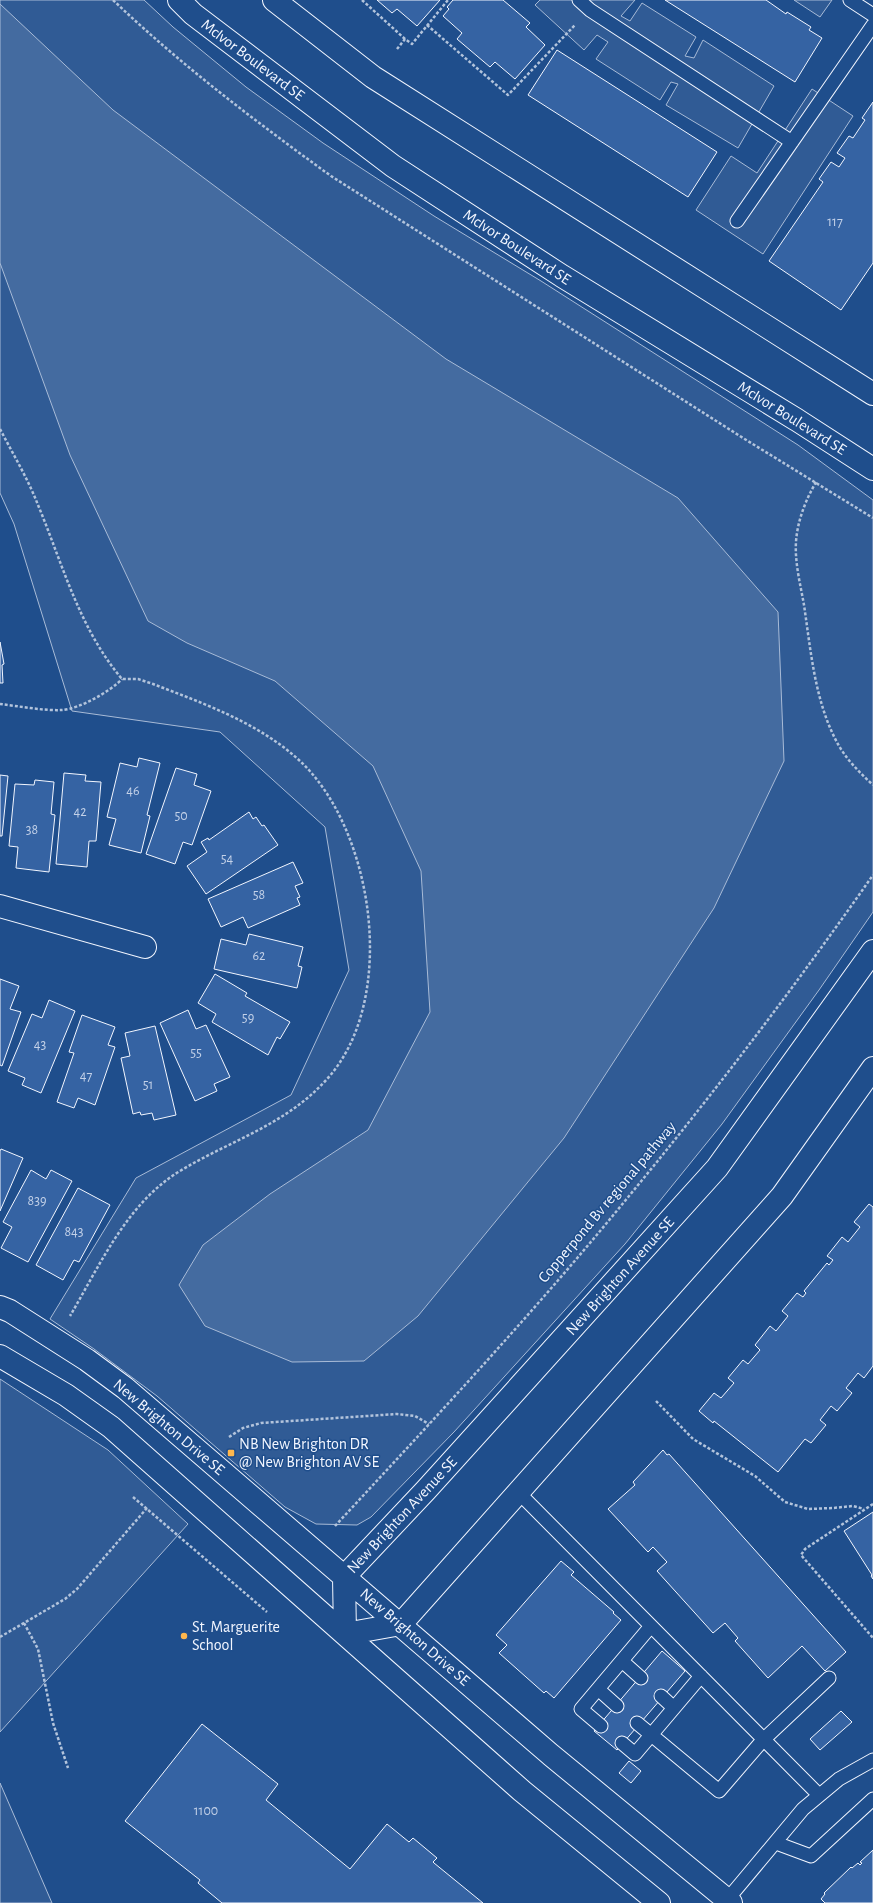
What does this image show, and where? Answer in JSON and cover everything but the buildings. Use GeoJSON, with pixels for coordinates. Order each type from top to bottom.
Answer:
{"type":"FeatureCollection","features":[{"type":"Feature","properties":{"kind":"street","name":"McIvor Boulevard SE"},"geometry":{"type":"LineString","coordinates":[[179,0],[193,14],[393,166],[562,276],[797,420],[873,469]]}},
{"type":"Feature","properties":{"kind":"street"},"geometry":{"type":"LineString","coordinates":[[274,0],[373,77],[871,391]]}},
{"type":"Feature","properties":{"kind":"street"},"geometry":{"type":"LineString","coordinates":[[0,906],[145,947]]}},
{"type":"Feature","properties":{"kind":"street","name":"New Brighton Avenue SE"},"geometry":{"type":"LineString","coordinates":[[345,1634],[344,1577],[426,1490],[718,1168],[873,951]]}},
{"type":"Feature","properties":{"kind":"street"},"geometry":{"type":"LineString","coordinates":[[345,1634],[401,1624],[782,1196],[873,1068]]}},
{"type":"Feature","properties":{"kind":"street","name":"New Brighton Drive SE"},"geometry":{"type":"LineString","coordinates":[[0,1306],[10,1310],[87,1360],[125,1388],[344,1577],[401,1624],[551,1755],[727,1902]]}},
{"type":"Feature","properties":{"kind":"street"},"geometry":{"type":"LineString","coordinates":[[0,1356],[66,1394],[111,1426],[522,1791],[659,1903]]}},
{"type":"Feature","properties":{"kind":"lane"},"geometry":{"type":"LineString","coordinates":[[578,0],[590,10],[792,142]]}},
{"type":"Feature","properties":{"kind":"lane"},"geometry":{"type":"LineString","coordinates":[[850,0],[873,15]]}},
{"type":"Feature","properties":{"kind":"lane"},"geometry":{"type":"LineString","coordinates":[[737,221],[873,25]]}},
{"type":"Feature","properties":{"kind":"lane"},"geometry":{"type":"LineString","coordinates":[[518,1492],[818,1795]]}},
{"type":"Feature","properties":{"kind":"lane"},"geometry":{"type":"LineString","coordinates":[[601,1726],[581,1709],[651,1626]]}},
{"type":"Feature","properties":{"kind":"lane"},"geometry":{"type":"LineString","coordinates":[[622,1661],[641,1678]]}},
{"type":"Feature","properties":{"kind":"lane"},"geometry":{"type":"LineString","coordinates":[[622,1743],[635,1754],[701,1676]]}},
{"type":"Feature","properties":{"kind":"lane"},"geometry":{"type":"LineString","coordinates":[[637,1722],[719,1791],[764,1740],[829,1678]]}},
{"type":"Feature","properties":{"kind":"lane"},"geometry":{"type":"LineString","coordinates":[[598,1689],[617,1706]]}},
{"type":"Feature","properties":{"kind":"lane"},"geometry":{"type":"LineString","coordinates":[[661,1696],[674,1708]]}},
{"type":"Feature","properties":{"kind":"lane"},"geometry":{"type":"LineString","coordinates":[[727,1902],[803,1809],[839,1779],[873,1760]]}},
{"type":"Feature","properties":{"kind":"lane"},"geometry":{"type":"LineString","coordinates":[[776,1843],[811,1856],[873,1799]]}},
{"type":"Feature","properties":{"kind":"path"},"geometry":{"type":"LineString","coordinates":[[113,0],[197,76],[332,176],[743,438],[873,518]]}},
{"type":"Feature","properties":{"kind":"path"},"geometry":{"type":"LineString","coordinates":[[362,0],[412,44],[448,0]]}},
{"type":"Feature","properties":{"kind":"path"},"geometry":{"type":"LineString","coordinates":[[427,25],[508,95],[590,10]]}},
{"type":"Feature","properties":{"kind":"path"},"geometry":{"type":"LineString","coordinates":[[397,49],[405,39]]}},
{"type":"Feature","properties":{"kind":"path"},"geometry":{"type":"LineString","coordinates":[[0,429],[38,503],[82,618],[106,658],[122,679]]}},
{"type":"Feature","properties":{"kind":"path"},"geometry":{"type":"LineString","coordinates":[[816,482],[806,502],[796,534],[796,556],[812,656],[822,706],[830,726],[848,759],[873,785]]}},
{"type":"Feature","properties":{"kind":"path"},"geometry":{"type":"LineString","coordinates":[[0,704],[62,710],[79,705],[103,694],[114,687],[122,679],[138,680],[153,684],[252,726],[280,744],[313,775],[333,805],[344,826],[357,863],[370,918],[370,971],[362,1014],[348,1049],[329,1078],[312,1095],[281,1118],[179,1171],[152,1192],[119,1233],[70,1316]]}},
{"type":"Feature","properties":{"kind":"path","name":"Copperpond Bv regional pathway"},"geometry":{"type":"LineString","coordinates":[[335,1526],[429,1424],[628,1198],[702,1107],[873,874]]}},
{"type":"Feature","properties":{"kind":"path"},"geometry":{"type":"LineString","coordinates":[[656,1400],[692,1439],[756,1476],[785,1502],[808,1509],[853,1506],[864,1509]]}},
{"type":"Feature","properties":{"kind":"path"},"geometry":{"type":"LineString","coordinates":[[229,1437],[243,1428],[261,1423],[387,1414],[415,1416],[429,1424]]}},
{"type":"Feature","properties":{"kind":"path"},"geometry":{"type":"LineString","coordinates":[[133,1497],[267,1612]]}},
{"type":"Feature","properties":{"kind":"path"},"geometry":{"type":"LineString","coordinates":[[873,1504],[805,1549],[801,1555],[873,1638]]}},
{"type":"Feature","properties":{"kind":"path"},"geometry":{"type":"LineString","coordinates":[[0,1637],[65,1599],[76,1589],[147,1508]]}},
{"type":"Feature","properties":{"kind":"path"},"geometry":{"type":"LineString","coordinates":[[24,1623],[38,1649],[53,1723],[68,1768]]}},
{"type":"Feature","properties":{"kind":"shaded area"},"geometry":{"type":"Polygon","coordinates":[[[0,0],[144,0],[173,27],[246,87],[323,143],[434,216],[541,281],[798,445],[873,500],[873,912],[819,990],[722,1124],[625,1244],[454,1432],[371,1517],[357,1525],[316,1524],[285,1507],[157,1396],[94,1349],[50,1319],[136,1178],[291,1095],[349,970],[325,827],[220,732],[72,711],[14,524],[0,493],[0,0]]]}},
{"type":"Feature","properties":{"kind":"shaded area"},"geometry":{"type":"Polygon","coordinates":[[[540,0],[635,0],[621,16],[630,21],[642,3],[696,37],[685,56],[694,58],[703,40],[774,86],[738,148],[666,105],[678,84],[671,82],[660,100],[596,59],[608,42],[597,35],[584,50],[535,5],[540,0]]]}},
{"type":"Feature","properties":{"kind":"shaded area"},"geometry":{"type":"Polygon","coordinates":[[[794,0],[832,0],[820,17],[794,0]]]}},
{"type":"Feature","properties":{"kind":"shaded area"},"geometry":{"type":"Polygon","coordinates":[[[0,4],[113,110],[446,359],[678,498],[778,612],[784,761],[714,908],[564,1138],[418,1316],[364,1361],[292,1362],[205,1326],[179,1285],[203,1245],[270,1194],[368,1130],[430,1012],[421,871],[373,766],[275,681],[187,643],[148,621],[70,455],[0,263],[0,4]]]}},
{"type":"Feature","properties":{"kind":"shaded area"},"geometry":{"type":"Polygon","coordinates":[[[812,89],[853,116],[763,254],[696,210],[731,156],[757,173],[812,89]]]}},
{"type":"Feature","properties":{"kind":"shaded area"},"geometry":{"type":"Polygon","coordinates":[[[0,1379],[108,1450],[188,1524],[0,1732],[0,1379]]]}},
{"type":"Feature","properties":{"kind":"shaded area"},"geometry":{"type":"Polygon","coordinates":[[[0,1783],[52,1903],[0,1903],[0,1783]]]}},
{"type":"Feature","properties":{"kind":"place","name":"NB New Brighton DR @ New Brighton AV SE"},"geometry":{"type":"Point","coordinates":[231,1453]}},
{"type":"Feature","properties":{"kind":"place","name":"St. Marguerite School"},"geometry":{"type":"Point","coordinates":[184,1636]}}]}
